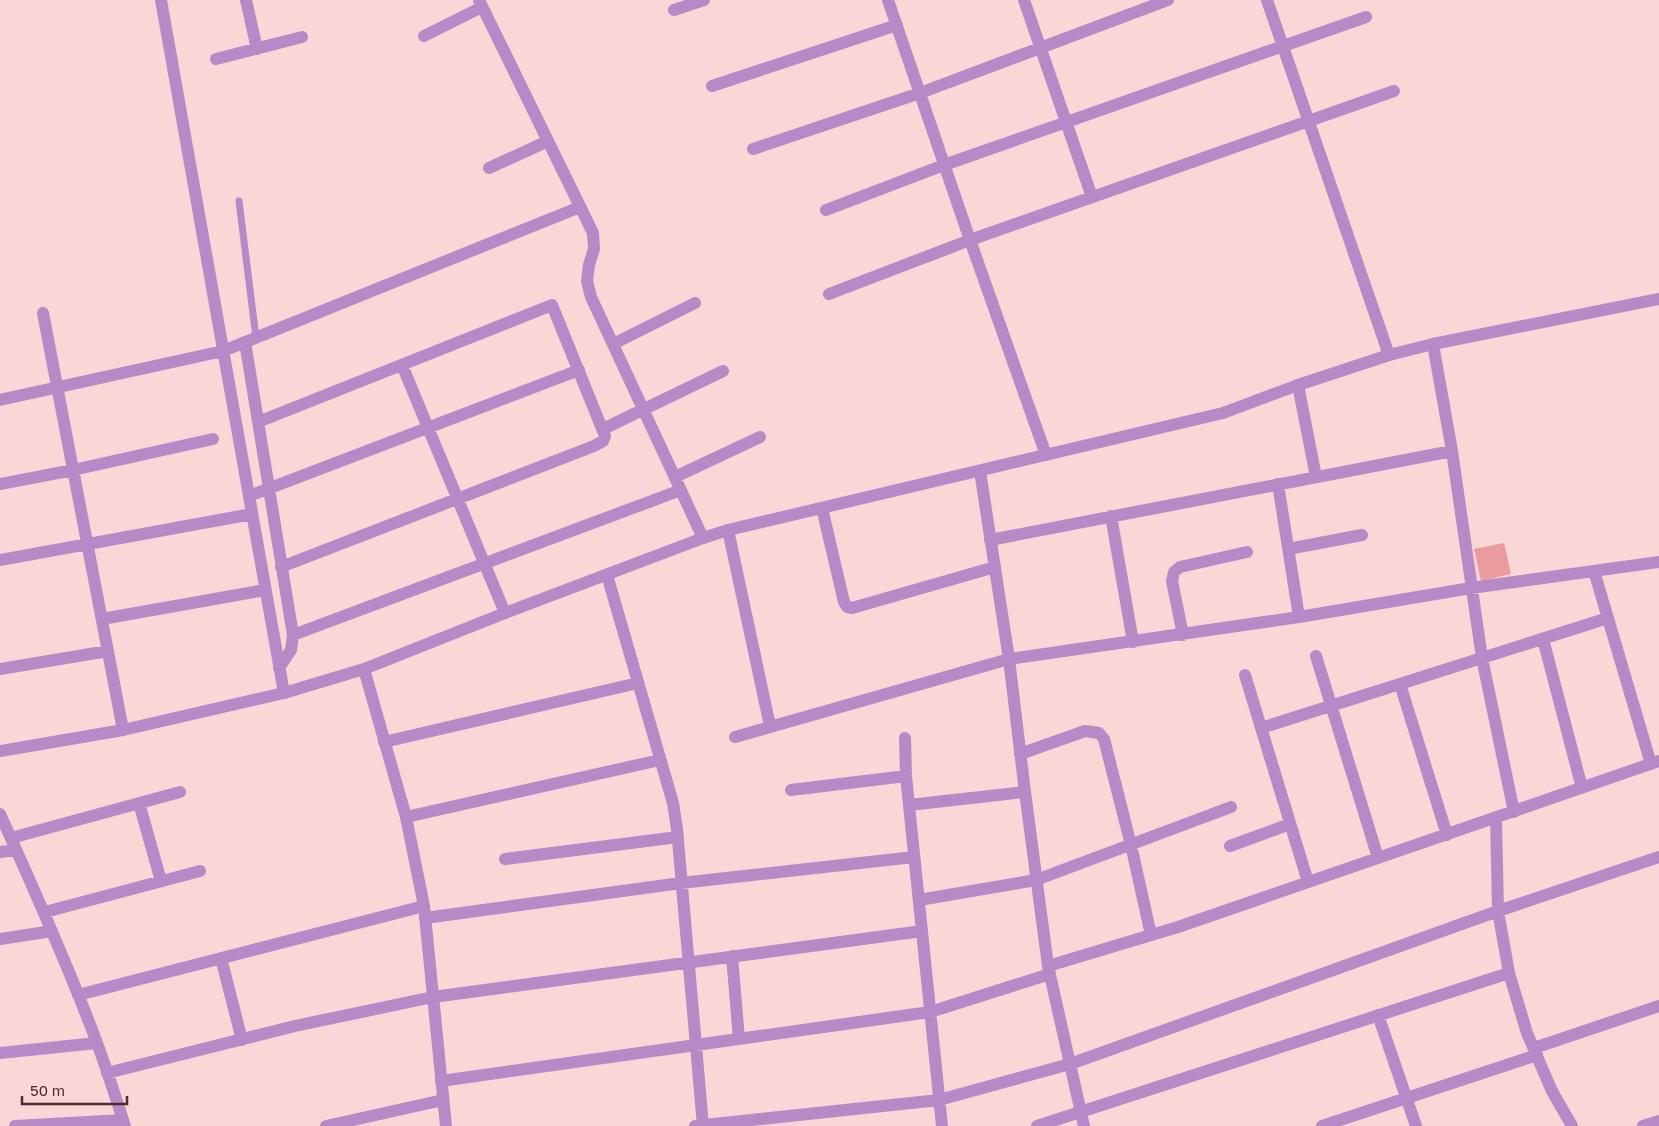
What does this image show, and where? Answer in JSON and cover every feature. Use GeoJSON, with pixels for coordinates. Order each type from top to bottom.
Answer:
{"type":"FeatureCollection","features":[{"type":"Feature","properties":{"kind":"street"},"geometry":{"type":"LineString","coordinates":[[246,0],[256,49]]}},
{"type":"Feature","properties":{"kind":"street"},"geometry":{"type":"LineString","coordinates":[[674,10],[704,0]]}},
{"type":"Feature","properties":{"kind":"street"},"geometry":{"type":"LineString","coordinates":[[888,0],[1046,455]]}},
{"type":"Feature","properties":{"kind":"street"},"geometry":{"type":"LineString","coordinates":[[1024,0],[1092,197]]}},
{"type":"Feature","properties":{"kind":"street"},"geometry":{"type":"LineString","coordinates":[[754,149],[920,93],[1168,0]]}},
{"type":"Feature","properties":{"kind":"street"},"geometry":{"type":"LineString","coordinates":[[1267,0],[1389,355]]}},
{"type":"Feature","properties":{"kind":"street"},"geometry":{"type":"LineString","coordinates":[[164,1],[223,351],[284,693]]}},
{"type":"Feature","properties":{"kind":"street"},"geometry":{"type":"LineString","coordinates":[[424,36],[481,3],[593,233],[594,249],[588,265],[587,281],[591,297],[703,538]]}},
{"type":"Feature","properties":{"kind":"street"},"geometry":{"type":"LineString","coordinates":[[826,210],[944,164],[1366,17]]}},
{"type":"Feature","properties":{"kind":"street"},"geometry":{"type":"LineString","coordinates":[[712,86],[897,25]]}},
{"type":"Feature","properties":{"kind":"street"},"geometry":{"type":"LineString","coordinates":[[216,59],[302,37]]}},
{"type":"Feature","properties":{"kind":"street"},"geometry":{"type":"LineString","coordinates":[[829,294],[970,240],[1394,91]]}},
{"type":"Feature","properties":{"kind":"street"},"geometry":{"type":"LineString","coordinates":[[489,168],[548,141]]}},
{"type":"Feature","properties":{"kind":"street"},"geometry":{"type":"LineString","coordinates":[[0,400],[223,351],[580,208]]}},
{"type":"Feature","properties":{"kind":"street"},"geometry":{"type":"LineString","coordinates":[[0,750],[123,730],[284,693],[364,669],[505,613],[728,530],[1223,414],[1298,385],[1389,355],[1433,344],[1659,299]]}},
{"type":"Feature","properties":{"kind":"street"},"geometry":{"type":"LineString","coordinates":[[613,344],[695,303]]}},
{"type":"Feature","properties":{"kind":"street"},"geometry":{"type":"LineString","coordinates":[[258,422],[552,306],[605,436],[603,441],[594,446],[282,567]]}},
{"type":"Feature","properties":{"kind":"street"},"geometry":{"type":"LineString","coordinates":[[43,314],[123,730]]}},
{"type":"Feature","properties":{"kind":"street"},"geometry":{"type":"LineString","coordinates":[[250,340],[258,422],[293,635],[291,650],[279,668]]}},
{"type":"Feature","properties":{"kind":"street"},"geometry":{"type":"LineString","coordinates":[[1433,344],[1452,451],[1482,658],[1514,812]]}},
{"type":"Feature","properties":{"kind":"street"},"geometry":{"type":"LineString","coordinates":[[402,365],[505,613]]}},
{"type":"Feature","properties":{"kind":"street"},"geometry":{"type":"LineString","coordinates":[[249,496],[579,370]]}},
{"type":"Feature","properties":{"kind":"street"},"geometry":{"type":"LineString","coordinates":[[603,429],[723,371]]}},
{"type":"Feature","properties":{"kind":"street"},"geometry":{"type":"LineString","coordinates":[[1298,385],[1316,477]]}},
{"type":"Feature","properties":{"kind":"street"},"geometry":{"type":"LineString","coordinates":[[675,477],[760,437]]}},
{"type":"Feature","properties":{"kind":"street"},"geometry":{"type":"LineString","coordinates":[[0,484],[213,439]]}},
{"type":"Feature","properties":{"kind":"street"},"geometry":{"type":"LineString","coordinates":[[990,540],[1452,451]]}},
{"type":"Feature","properties":{"kind":"street"},"geometry":{"type":"LineString","coordinates":[[980,471],[1009,659],[1049,970],[1084,1126]]}},
{"type":"Feature","properties":{"kind":"street"},"geometry":{"type":"LineString","coordinates":[[1278,484],[1299,617]]}},
{"type":"Feature","properties":{"kind":"street"},"geometry":{"type":"LineString","coordinates":[[293,635],[681,490]]}},
{"type":"Feature","properties":{"kind":"street"},"geometry":{"type":"LineString","coordinates":[[822,508],[844,602],[847,607],[852,608],[995,567]]}},
{"type":"Feature","properties":{"kind":"street"},"geometry":{"type":"LineString","coordinates":[[0,560],[252,514]]}},
{"type":"Feature","properties":{"kind":"street"},"geometry":{"type":"LineString","coordinates":[[1111,516],[1133,642]]}},
{"type":"Feature","properties":{"kind":"street"},"geometry":{"type":"LineString","coordinates":[[728,530],[770,726]]}},
{"type":"Feature","properties":{"kind":"street"},"geometry":{"type":"LineString","coordinates":[[1288,548],[1362,536]]}},
{"type":"Feature","properties":{"kind":"street"},"geometry":{"type":"LineString","coordinates":[[1183,635],[1172,581],[1174,572],[1180,568],[1247,552]]}},
{"type":"Feature","properties":{"kind":"street"},"geometry":{"type":"LineString","coordinates":[[735,736],[1009,659],[1183,635],[1472,588],[1659,562]]}},
{"type":"Feature","properties":{"kind":"street"},"geometry":{"type":"LineString","coordinates":[[441,1081],[930,1012],[1655,762],[1594,571]]}},
{"type":"Feature","properties":{"kind":"street"},"geometry":{"type":"LineString","coordinates":[[607,575],[673,803],[678,837],[701,1126],[939,1100],[1070,1064],[1498,910],[1659,857]]}},
{"type":"Feature","properties":{"kind":"street"},"geometry":{"type":"LineString","coordinates":[[102,619],[266,590]]}},
{"type":"Feature","properties":{"kind":"street"},"geometry":{"type":"LineString","coordinates":[[1261,728],[1608,618]]}},
{"type":"Feature","properties":{"kind":"street"},"geometry":{"type":"LineString","coordinates":[[1543,639],[1582,788]]}},
{"type":"Feature","properties":{"kind":"street"},"geometry":{"type":"LineString","coordinates":[[0,669],[108,651]]}},
{"type":"Feature","properties":{"kind":"street"},"geometry":{"type":"LineString","coordinates":[[1316,656],[1378,858]]}},
{"type":"Feature","properties":{"kind":"street"},"geometry":{"type":"LineString","coordinates":[[364,669],[406,817],[424,912],[446,1126]]}},
{"type":"Feature","properties":{"kind":"street"},"geometry":{"type":"LineString","coordinates":[[1245,675],[1308,882]]}},
{"type":"Feature","properties":{"kind":"street"},"geometry":{"type":"LineString","coordinates":[[384,742],[638,683]]}},
{"type":"Feature","properties":{"kind":"street"},"geometry":{"type":"LineString","coordinates":[[1400,684],[1447,835]]}},
{"type":"Feature","properties":{"kind":"street"},"geometry":{"type":"LineString","coordinates":[[1020,754],[1085,731],[1099,733],[1104,739],[1131,845],[1151,935]]}},
{"type":"Feature","properties":{"kind":"street"},"geometry":{"type":"LineString","coordinates":[[905,738],[906,776],[942,1126]]}},
{"type":"Feature","properties":{"kind":"street"},"geometry":{"type":"LineString","coordinates":[[406,817],[660,760]]}},
{"type":"Feature","properties":{"kind":"street"},"geometry":{"type":"LineString","coordinates":[[791,790],[906,776]]}},
{"type":"Feature","properties":{"kind":"street"},"geometry":{"type":"LineString","coordinates":[[0,852],[13,844],[138,803],[180,792]]}},
{"type":"Feature","properties":{"kind":"street"},"geometry":{"type":"LineString","coordinates":[[909,805],[1025,792]]}},
{"type":"Feature","properties":{"kind":"street"},"geometry":{"type":"LineString","coordinates":[[138,803],[161,881]]}},
{"type":"Feature","properties":{"kind":"street"},"geometry":{"type":"LineString","coordinates":[[919,900],[1036,880],[1231,807]]}},
{"type":"Feature","properties":{"kind":"street"},"geometry":{"type":"LineString","coordinates":[[0,814],[44,912],[78,995],[97,1043],[124,1123],[15,1126]]}},
{"type":"Feature","properties":{"kind":"street"},"geometry":{"type":"LineString","coordinates":[[1496,818],[1498,910],[1510,973],[1527,1033],[1552,1091],[1572,1126]]}},
{"type":"Feature","properties":{"kind":"street"},"geometry":{"type":"LineString","coordinates":[[1230,846],[1290,824]]}},
{"type":"Feature","properties":{"kind":"street"},"geometry":{"type":"LineString","coordinates":[[505,858],[678,837]]}},
{"type":"Feature","properties":{"kind":"street"},"geometry":{"type":"LineString","coordinates":[[78,995],[277,943],[424,912],[914,857]]}},
{"type":"Feature","properties":{"kind":"street"},"geometry":{"type":"LineString","coordinates":[[44,912],[200,871]]}},
{"type":"Feature","properties":{"kind":"street"},"geometry":{"type":"LineString","coordinates":[[0,939],[52,931]]}},
{"type":"Feature","properties":{"kind":"street"},"geometry":{"type":"LineString","coordinates":[[107,1073],[295,1026],[433,997],[922,931]]}},
{"type":"Feature","properties":{"kind":"street"},"geometry":{"type":"LineString","coordinates":[[732,956],[739,1039]]}},
{"type":"Feature","properties":{"kind":"street"},"geometry":{"type":"LineString","coordinates":[[221,958],[242,1040]]}},
{"type":"Feature","properties":{"kind":"street"},"geometry":{"type":"LineString","coordinates":[[1038,1126],[1510,973]]}},
{"type":"Feature","properties":{"kind":"street"},"geometry":{"type":"LineString","coordinates":[[1322,1126],[1406,1098],[1659,1006]]}},
{"type":"Feature","properties":{"kind":"street"},"geometry":{"type":"LineString","coordinates":[[1378,1016],[1416,1126]]}},
{"type":"Feature","properties":{"kind":"street"},"geometry":{"type":"LineString","coordinates":[[0,1053],[97,1043]]}},
{"type":"Feature","properties":{"kind":"street"},"geometry":{"type":"LineString","coordinates":[[326,1126],[443,1100]]}},
{"type":"Feature","properties":{"kind":"street"},"geometry":{"type":"LineString","coordinates":[[1643,1126],[1659,1121]]}},
{"type":"Feature","properties":{"kind":"lane"},"geometry":{"type":"LineString","coordinates":[[240,201],[250,340]]}},
{"type":"Feature","properties":{"kind":"building"},"geometry":{"type":"Polygon","coordinates":[[[1504,543],[1511,574],[1481,581],[1474,549],[1504,543]]]}}]}
